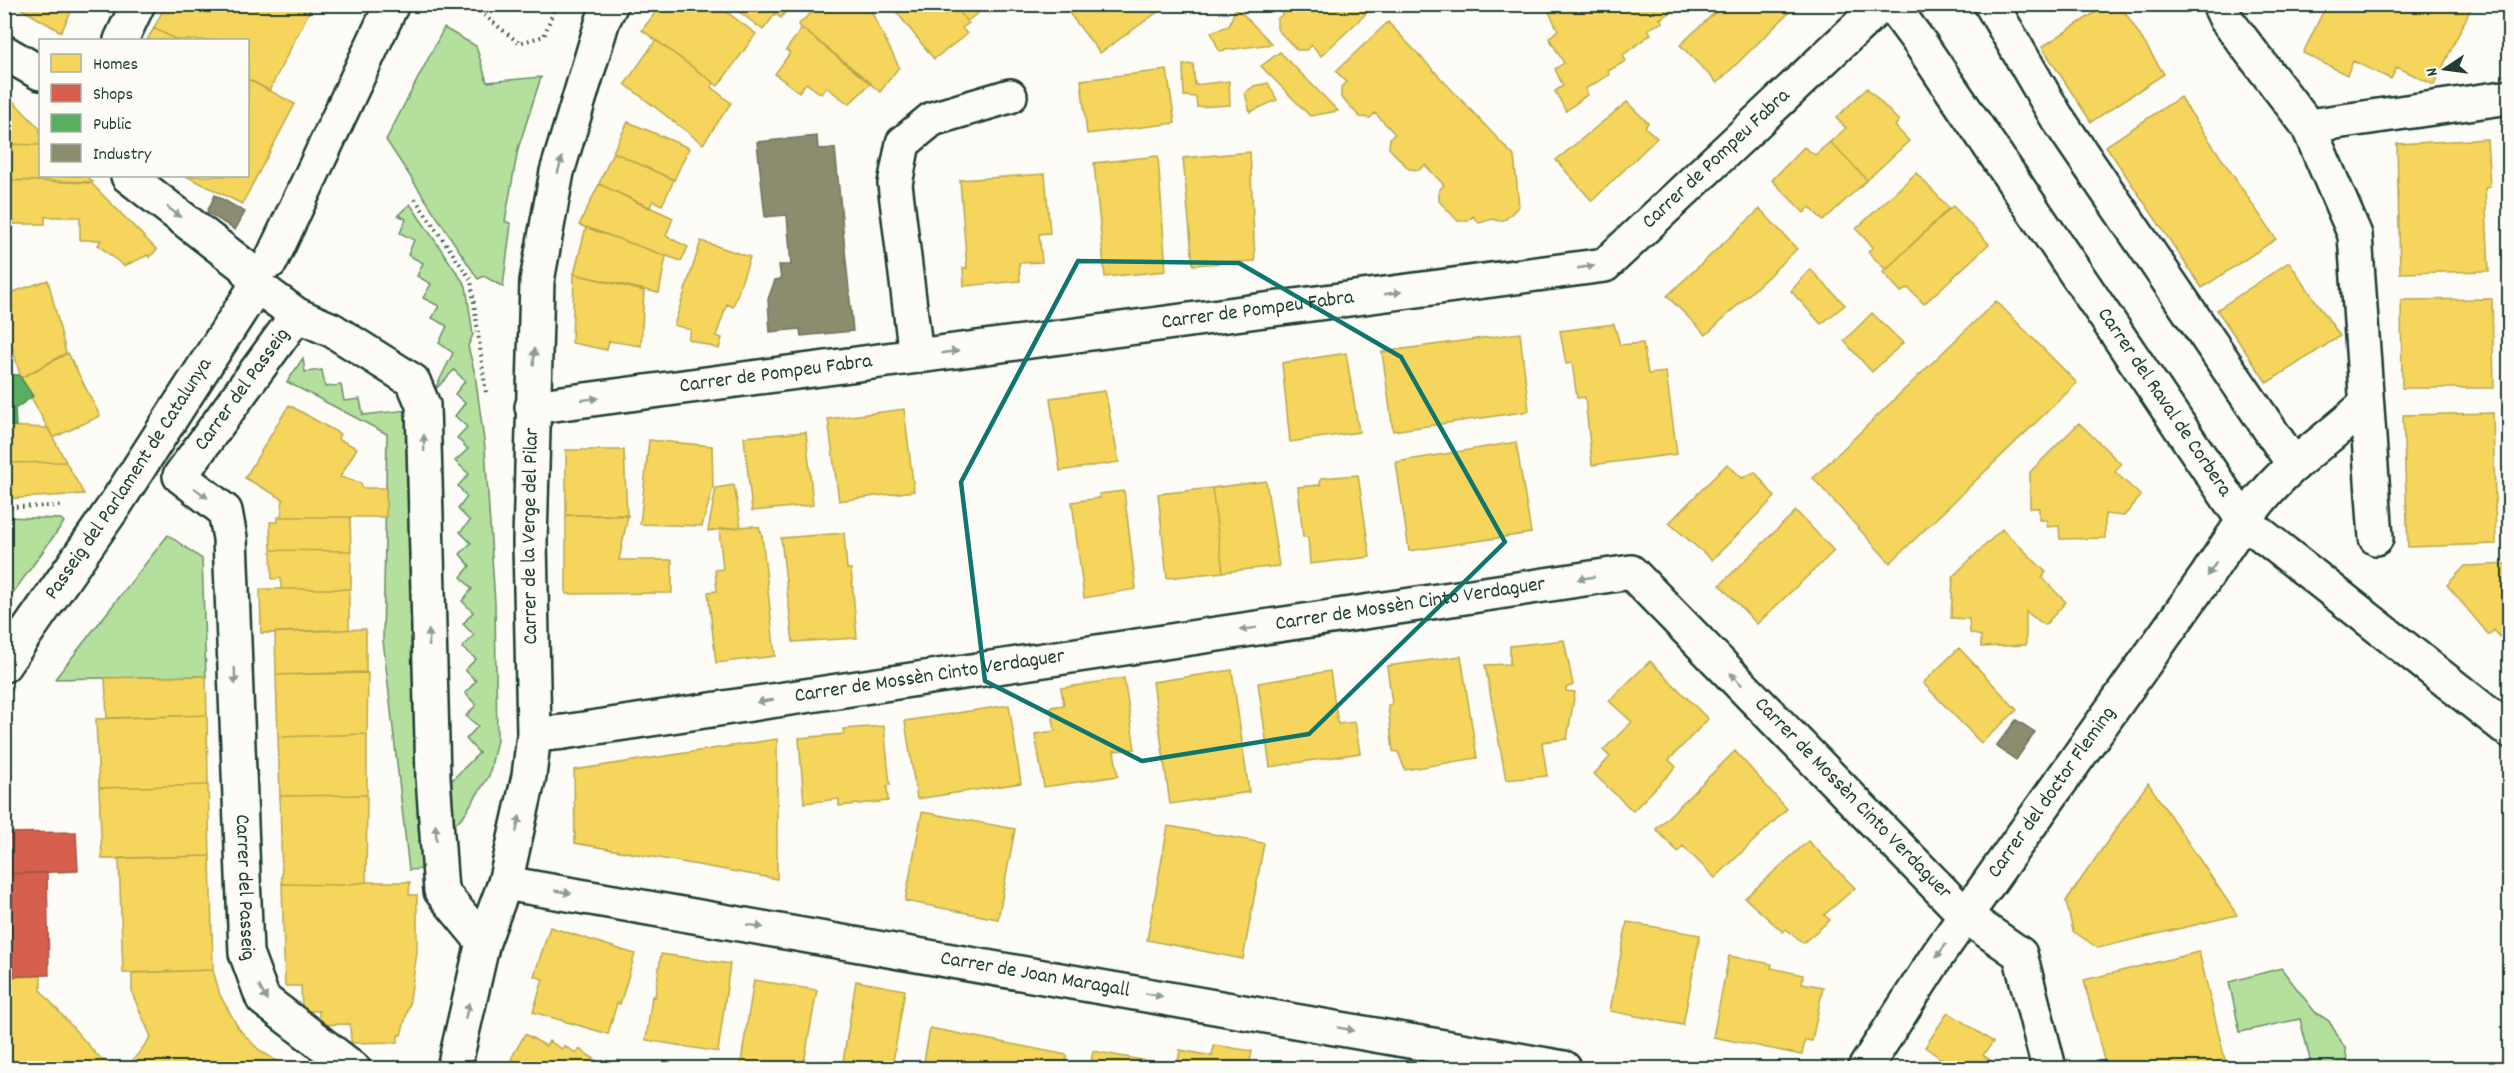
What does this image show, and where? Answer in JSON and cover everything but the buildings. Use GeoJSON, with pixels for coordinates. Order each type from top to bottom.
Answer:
{"type":"FeatureCollection","features":[{"type":"Feature","properties":{"kind":"street"},"geometry":{"type":"LineString","coordinates":[[121,39],[138,4]]}},
{"type":"Feature","properties":{"kind":"street","name":"Passeig del Parlament de Catalunya"},"geometry":{"type":"LineString","coordinates":[[4,665],[115,506],[259,280],[392,4]]}},
{"type":"Feature","properties":{"kind":"street","name":"Carrer de la Verge del Pilar"},"geometry":{"type":"LineString","coordinates":[[454,1068],[483,942],[505,883],[529,776],[534,735],[530,541],[537,281],[557,172],[603,20],[611,4]]}},
{"type":"Feature","properties":{"kind":"street","name":"Carrer de Pompeu Fabra"},"geometry":{"type":"LineString","coordinates":[[532,407],[1605,265],[1882,4]]}},
{"type":"Feature","properties":{"kind":"street","name":"Carrer del Raval de Corbera"},"geometry":{"type":"LineString","coordinates":[[1891,4],[1920,43],[2243,520],[2510,731]]}},
{"type":"Feature","properties":{"kind":"street"},"geometry":{"type":"LineString","coordinates":[[1991,4],[2056,116],[2294,465]]}},
{"type":"Feature","properties":{"kind":"street"},"geometry":{"type":"LineString","coordinates":[[2219,4],[2226,19],[2308,126],[2355,235],[2376,538]]}},
{"type":"Feature","properties":{"kind":"street"},"geometry":{"type":"LineString","coordinates":[[4,51],[39,72]]}},
{"type":"Feature","properties":{"kind":"street"},"geometry":{"type":"LineString","coordinates":[[916,356],[895,184],[903,143],[932,119],[1010,96]]}},
{"type":"Feature","properties":{"kind":"street"},"geometry":{"type":"LineString","coordinates":[[2308,126],[2510,97]]}},
{"type":"Feature","properties":{"kind":"street"},"geometry":{"type":"LineString","coordinates":[[129,177],[244,266],[297,315]]}},
{"type":"Feature","properties":{"kind":"street","name":"Carrer del Passeig"},"geometry":{"type":"LineString","coordinates":[[353,1068],[263,999],[246,953],[230,538],[225,511],[180,476],[297,315],[332,330],[413,381],[423,405],[433,777],[441,891],[483,942]]}},
{"type":"Feature","properties":{"kind":"street","name":"Carrer del doctor Fleming"},"geometry":{"type":"LineString","coordinates":[[1865,1068],[1939,952],[1967,917],[2208,574],[2243,520],[2294,465],[2339,430],[2366,404]]}},
{"type":"Feature","properties":{"kind":"street","name":"Carrer de Mossèn Cinto Verdaguer"},"geometry":{"type":"LineString","coordinates":[[534,735],[1630,572],[1967,917],[2020,954],[2049,1068]]}},
{"type":"Feature","properties":{"kind":"street","name":"Carrer de Joan Maragall"},"geometry":{"type":"LineString","coordinates":[[505,883],[1564,1068]]}},
{"type":"Feature","properties":{"kind":"path"},"geometry":{"type":"LineString","coordinates":[[470,4],[519,43],[544,36],[556,4]]}},
{"type":"Feature","properties":{"kind":"path"},"geometry":{"type":"LineString","coordinates":[[415,199],[471,280],[486,393]]}},
{"type":"Feature","properties":{"kind":"path"},"geometry":{"type":"LineString","coordinates":[[4,507],[49,506]]}},
{"type":"Feature","properties":{"kind":"highlighted area"},"geometry":{"type":"Polygon","coordinates":[[[1078,261],[1239,263],[1401,357],[1505,542],[1309,734],[1142,761],[985,681],[961,482],[1078,261]]]}},
{"type":"Feature","properties":{"kind":"green space"},"geometry":{"type":"Polygon","coordinates":[[[444,28],[476,46],[487,82],[541,77],[518,149],[505,221],[511,224],[503,287],[484,276],[478,279],[386,140],[444,28]]]}},
{"type":"Feature","properties":{"kind":"green space"},"geometry":{"type":"Polygon","coordinates":[[[410,204],[466,286],[473,335],[468,346],[475,374],[485,448],[495,603],[497,740],[489,776],[464,815],[448,831],[446,786],[479,753],[466,739],[478,726],[466,716],[476,705],[465,693],[476,681],[465,670],[476,659],[462,648],[474,635],[463,624],[473,612],[462,601],[472,589],[461,577],[470,566],[460,554],[471,543],[460,532],[470,521],[458,509],[467,497],[458,486],[469,474],[455,461],[468,449],[457,438],[467,427],[455,416],[465,403],[455,394],[465,381],[454,370],[434,391],[453,353],[439,343],[447,326],[432,318],[439,306],[423,298],[431,284],[417,276],[423,263],[408,255],[414,240],[400,233],[406,219],[398,215],[410,204]]]}},
{"type":"Feature","properties":{"kind":"green space"},"geometry":{"type":"Polygon","coordinates":[[[303,358],[305,372],[322,370],[325,387],[341,385],[344,401],[360,399],[363,415],[408,410],[424,869],[409,870],[383,640],[387,434],[287,382],[303,358]]]}},
{"type":"Feature","properties":{"kind":"green space"},"geometry":{"type":"Polygon","coordinates":[[[5,517],[61,519],[64,522],[5,604],[5,517]]]}},
{"type":"Feature","properties":{"kind":"green space"},"geometry":{"type":"Polygon","coordinates":[[[168,535],[202,559],[206,676],[55,679],[168,535]]]}},
{"type":"Feature","properties":{"kind":"green space"},"geometry":{"type":"Polygon","coordinates":[[[2281,968],[2315,1012],[2329,1021],[2345,1048],[2349,1068],[2312,1068],[2300,1019],[2240,1032],[2229,982],[2281,968]]]}}]}
